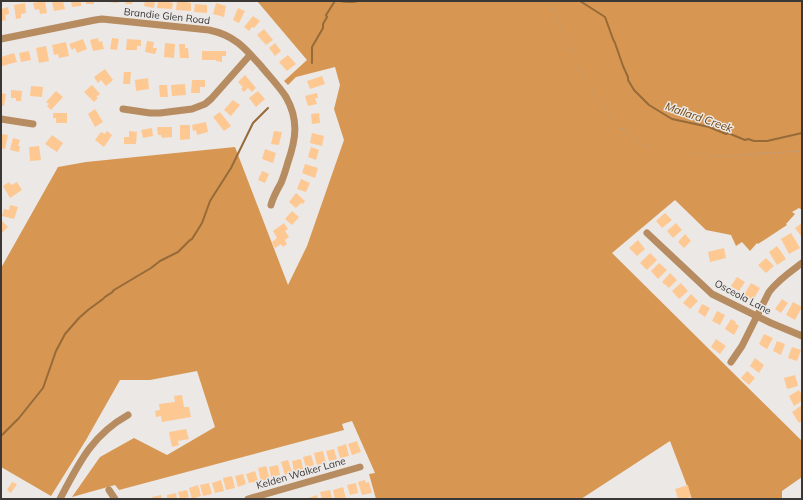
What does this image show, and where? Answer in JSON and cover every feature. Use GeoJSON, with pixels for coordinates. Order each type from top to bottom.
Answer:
{"type":"FeatureCollection","features":[{"type":"Feature","properties":{"kind":"street","name":"Brandie Glen Road"},"geometry":{"type":"LineString","coordinates":[[1,39],[94,20],[110,19],[209,30],[226,35],[234,40],[250,55],[284,94],[292,110],[295,125],[295,138],[281,182],[271,205]]}},
{"type":"Feature","properties":{"kind":"street"},"geometry":{"type":"LineString","coordinates":[[123,108],[150,113],[192,110],[205,104],[211,99],[250,55]]}},
{"type":"Feature","properties":{"kind":"street"},"geometry":{"type":"LineString","coordinates":[[1,119],[32,124]]}},
{"type":"Feature","properties":{"kind":"street","name":"Osceola Lane"},"geometry":{"type":"LineString","coordinates":[[647,233],[712,294],[802,336]]}},
{"type":"Feature","properties":{"kind":"street"},"geometry":{"type":"LineString","coordinates":[[731,362],[742,346],[774,284],[802,263]]}},
{"type":"Feature","properties":{"kind":"street"},"geometry":{"type":"LineString","coordinates":[[60,499],[76,468],[96,439],[112,425],[128,415]]}},
{"type":"Feature","properties":{"kind":"street","name":"Kelden Walker Lane"},"geometry":{"type":"LineString","coordinates":[[248,499],[268,496],[360,467]]}},
{"type":"Feature","properties":{"kind":"street"},"geometry":{"type":"LineString","coordinates":[[109,490],[115,499]]}},
{"type":"Feature","properties":{"kind":"path"},"geometry":{"type":"LineString","coordinates":[[549,1],[587,85],[627,134],[650,149],[676,149],[723,157],[802,151]]}},
{"type":"Feature","properties":{"kind":"shaded area"},"geometry":{"type":"Polygon","coordinates":[[[257,1],[802,1],[802,210],[799,208],[792,212],[795,214],[786,224],[787,225],[758,244],[757,243],[750,251],[742,242],[736,246],[731,235],[706,230],[675,200],[612,253],[802,441],[802,477],[782,491],[782,499],[692,499],[670,441],[581,499],[376,499],[369,474],[375,473],[352,421],[342,424],[344,430],[119,490],[115,485],[72,497],[100,457],[134,438],[167,455],[215,427],[197,371],[150,380],[120,380],[86,440],[51,496],[1,467],[1,268],[58,167],[86,162],[235,147],[288,285],[307,246],[344,140],[334,109],[340,85],[335,67],[296,77],[288,85],[284,81],[307,60],[257,1]]]}},
{"type":"Feature","properties":{"kind":"building"},"geometry":{"type":"Polygon","coordinates":[[[45,1],[47,13],[40,14],[39,9],[35,10],[33,3],[45,1]]]}},
{"type":"Feature","properties":{"kind":"building"},"geometry":{"type":"Polygon","coordinates":[[[52,1],[63,1],[65,9],[54,11],[52,1]]]}},
{"type":"Feature","properties":{"kind":"building"},"geometry":{"type":"Polygon","coordinates":[[[71,1],[81,1],[81,6],[72,7],[71,1]]]}},
{"type":"Feature","properties":{"kind":"building"},"geometry":{"type":"Polygon","coordinates":[[[86,1],[94,1],[94,4],[86,4],[86,1]]]}},
{"type":"Feature","properties":{"kind":"building"},"geometry":{"type":"Polygon","coordinates":[[[108,1],[119,1],[118,3],[108,1]]]}},
{"type":"Feature","properties":{"kind":"building"},"geometry":{"type":"Polygon","coordinates":[[[126,1],[133,1],[132,4],[125,4],[126,1]]]}},
{"type":"Feature","properties":{"kind":"building"},"geometry":{"type":"Polygon","coordinates":[[[145,1],[155,1],[154,8],[144,6],[145,1]]]}},
{"type":"Feature","properties":{"kind":"building"},"geometry":{"type":"Polygon","coordinates":[[[158,1],[169,1],[173,3],[172,9],[157,8],[158,1]]]}},
{"type":"Feature","properties":{"kind":"building"},"geometry":{"type":"Polygon","coordinates":[[[177,1],[186,1],[191,3],[191,11],[176,10],[177,1]]]}},
{"type":"Feature","properties":{"kind":"building"},"geometry":{"type":"Polygon","coordinates":[[[25,3],[26,13],[21,14],[21,18],[16,19],[14,5],[25,3]]]}},
{"type":"Feature","properties":{"kind":"building"},"geometry":{"type":"Polygon","coordinates":[[[216,3],[226,6],[224,17],[213,14],[216,3]]]}},
{"type":"Feature","properties":{"kind":"building"},"geometry":{"type":"Polygon","coordinates":[[[195,4],[207,5],[207,13],[194,12],[195,4]]]}},
{"type":"Feature","properties":{"kind":"building"},"geometry":{"type":"Polygon","coordinates":[[[8,7],[9,14],[5,15],[6,20],[1,21],[1,9],[8,7]]]}},
{"type":"Feature","properties":{"kind":"building"},"geometry":{"type":"Polygon","coordinates":[[[238,8],[245,11],[239,23],[233,20],[238,8]]]}},
{"type":"Feature","properties":{"kind":"building"},"geometry":{"type":"Polygon","coordinates":[[[253,16],[260,21],[249,31],[244,27],[253,16]]]}},
{"type":"Feature","properties":{"kind":"building"},"geometry":{"type":"Polygon","coordinates":[[[264,29],[273,40],[266,45],[257,35],[264,29]]]}},
{"type":"Feature","properties":{"kind":"building"},"geometry":{"type":"Polygon","coordinates":[[[98,38],[99,42],[102,41],[104,49],[93,51],[90,40],[98,38]]]}},
{"type":"Feature","properties":{"kind":"building"},"geometry":{"type":"Polygon","coordinates":[[[112,38],[119,39],[117,50],[110,49],[112,38]]]}},
{"type":"Feature","properties":{"kind":"building"},"geometry":{"type":"Polygon","coordinates":[[[83,39],[87,49],[77,53],[75,48],[72,50],[69,44],[83,39]]]}},
{"type":"Feature","properties":{"kind":"building"},"geometry":{"type":"Polygon","coordinates":[[[127,39],[141,40],[141,46],[137,46],[137,50],[126,50],[127,39]]]}},
{"type":"Feature","properties":{"kind":"building"},"geometry":{"type":"Polygon","coordinates":[[[147,41],[154,42],[153,48],[157,48],[155,54],[145,52],[147,41]]]}},
{"type":"Feature","properties":{"kind":"building"},"geometry":{"type":"Polygon","coordinates":[[[66,42],[69,56],[59,58],[58,54],[54,55],[52,45],[66,42]]]}},
{"type":"Feature","properties":{"kind":"building"},"geometry":{"type":"Polygon","coordinates":[[[165,43],[175,44],[174,58],[164,57],[165,43]]]}},
{"type":"Feature","properties":{"kind":"building"},"geometry":{"type":"Polygon","coordinates":[[[275,43],[281,51],[275,56],[269,48],[275,43]]]}},
{"type":"Feature","properties":{"kind":"building"},"geometry":{"type":"Polygon","coordinates":[[[179,44],[185,44],[185,48],[188,48],[189,58],[180,58],[179,44]]]}},
{"type":"Feature","properties":{"kind":"building"},"geometry":{"type":"Polygon","coordinates":[[[46,46],[49,61],[39,63],[36,48],[46,46]]]}},
{"type":"Feature","properties":{"kind":"building"},"geometry":{"type":"Polygon","coordinates":[[[29,51],[31,60],[21,62],[19,53],[29,51]]]}},
{"type":"Feature","properties":{"kind":"building"},"geometry":{"type":"Polygon","coordinates":[[[202,51],[226,51],[226,56],[222,56],[222,62],[216,60],[202,60],[202,51]]]}},
{"type":"Feature","properties":{"kind":"building"},"geometry":{"type":"Polygon","coordinates":[[[14,53],[17,62],[2,66],[1,57],[14,53]]]}},
{"type":"Feature","properties":{"kind":"building"},"geometry":{"type":"Polygon","coordinates":[[[288,55],[296,64],[287,71],[279,62],[288,55]]]}},
{"type":"Feature","properties":{"kind":"building"},"geometry":{"type":"Polygon","coordinates":[[[105,69],[113,80],[106,86],[101,80],[98,83],[94,77],[105,69]]]}},
{"type":"Feature","properties":{"kind":"building"},"geometry":{"type":"Polygon","coordinates":[[[124,72],[131,72],[130,84],[123,84],[124,72]]]}},
{"type":"Feature","properties":{"kind":"building"},"geometry":{"type":"Polygon","coordinates":[[[245,75],[256,88],[252,92],[248,88],[244,92],[241,89],[243,87],[238,82],[245,75]]]}},
{"type":"Feature","properties":{"kind":"building"},"geometry":{"type":"Polygon","coordinates":[[[322,76],[325,84],[310,89],[307,81],[322,76]]]}},
{"type":"Feature","properties":{"kind":"building"},"geometry":{"type":"Polygon","coordinates":[[[148,78],[149,89],[136,91],[135,80],[148,78]]]}},
{"type":"Feature","properties":{"kind":"building"},"geometry":{"type":"Polygon","coordinates":[[[192,80],[205,80],[205,87],[200,87],[200,93],[191,93],[192,80]]]}},
{"type":"Feature","properties":{"kind":"building"},"geometry":{"type":"Polygon","coordinates":[[[185,84],[186,95],[172,96],[171,85],[185,84]]]}},
{"type":"Feature","properties":{"kind":"building"},"geometry":{"type":"Polygon","coordinates":[[[92,85],[100,94],[96,97],[98,98],[94,102],[84,92],[92,85]]]}},
{"type":"Feature","properties":{"kind":"building"},"geometry":{"type":"Polygon","coordinates":[[[159,85],[167,85],[168,97],[160,97],[159,85]]]}},
{"type":"Feature","properties":{"kind":"building"},"geometry":{"type":"Polygon","coordinates":[[[31,86],[43,87],[42,97],[30,96],[31,86]]]}},
{"type":"Feature","properties":{"kind":"building"},"geometry":{"type":"Polygon","coordinates":[[[11,90],[22,91],[21,101],[16,101],[16,98],[11,98],[11,90]]]}},
{"type":"Feature","properties":{"kind":"building"},"geometry":{"type":"Polygon","coordinates":[[[56,91],[63,97],[51,110],[47,106],[49,104],[46,102],[56,91]]]}},
{"type":"Feature","properties":{"kind":"building"},"geometry":{"type":"Polygon","coordinates":[[[258,91],[265,99],[256,107],[249,98],[258,91]]]}},
{"type":"Feature","properties":{"kind":"building"},"geometry":{"type":"Polygon","coordinates":[[[1,93],[6,94],[4,106],[1,105],[1,93]]]}},
{"type":"Feature","properties":{"kind":"building"},"geometry":{"type":"Polygon","coordinates":[[[317,93],[318,98],[315,98],[317,104],[308,106],[305,96],[317,93]]]}},
{"type":"Feature","properties":{"kind":"building"},"geometry":{"type":"Polygon","coordinates":[[[233,100],[240,105],[231,116],[224,110],[233,100]]]}},
{"type":"Feature","properties":{"kind":"building"},"geometry":{"type":"Polygon","coordinates":[[[95,109],[103,122],[95,127],[88,114],[95,109]]]}},
{"type":"Feature","properties":{"kind":"building"},"geometry":{"type":"Polygon","coordinates":[[[220,112],[231,126],[224,131],[213,117],[220,112]]]}},
{"type":"Feature","properties":{"kind":"building"},"geometry":{"type":"Polygon","coordinates":[[[53,113],[67,113],[67,123],[56,123],[56,118],[53,118],[53,113]]]}},
{"type":"Feature","properties":{"kind":"building"},"geometry":{"type":"Polygon","coordinates":[[[319,113],[320,123],[312,124],[311,114],[319,113]]]}},
{"type":"Feature","properties":{"kind":"building"},"geometry":{"type":"Polygon","coordinates":[[[206,122],[208,132],[197,135],[196,130],[193,131],[192,125],[206,122]]]}},
{"type":"Feature","properties":{"kind":"building"},"geometry":{"type":"Polygon","coordinates":[[[180,125],[190,125],[190,139],[180,140],[180,125]]]}},
{"type":"Feature","properties":{"kind":"building"},"geometry":{"type":"Polygon","coordinates":[[[157,127],[172,127],[172,137],[162,138],[161,135],[158,135],[157,127]]]}},
{"type":"Feature","properties":{"kind":"building"},"geometry":{"type":"Polygon","coordinates":[[[152,128],[153,136],[143,138],[141,130],[152,128]]]}},
{"type":"Feature","properties":{"kind":"building"},"geometry":{"type":"Polygon","coordinates":[[[107,131],[112,135],[104,147],[95,140],[101,132],[105,134],[107,131]]]}},
{"type":"Feature","properties":{"kind":"building"},"geometry":{"type":"Polygon","coordinates":[[[129,131],[137,132],[136,144],[124,144],[124,137],[129,137],[129,131]]]}},
{"type":"Feature","properties":{"kind":"building"},"geometry":{"type":"Polygon","coordinates":[[[274,131],[282,132],[279,145],[271,144],[274,131]]]}},
{"type":"Feature","properties":{"kind":"building"},"geometry":{"type":"Polygon","coordinates":[[[312,133],[324,136],[322,146],[310,143],[312,133]]]}},
{"type":"Feature","properties":{"kind":"building"},"geometry":{"type":"Polygon","coordinates":[[[1,134],[8,135],[5,149],[1,148],[1,134]]]}},
{"type":"Feature","properties":{"kind":"building"},"geometry":{"type":"Polygon","coordinates":[[[52,135],[63,143],[57,152],[45,144],[52,135]]]}},
{"type":"Feature","properties":{"kind":"building"},"geometry":{"type":"Polygon","coordinates":[[[13,138],[20,140],[18,146],[20,146],[19,152],[10,150],[13,138]]]}},
{"type":"Feature","properties":{"kind":"building"},"geometry":{"type":"Polygon","coordinates":[[[39,146],[41,160],[30,161],[29,147],[39,146]]]}},
{"type":"Feature","properties":{"kind":"building"},"geometry":{"type":"Polygon","coordinates":[[[311,147],[319,150],[316,160],[308,157],[311,147]]]}},
{"type":"Feature","properties":{"kind":"building"},"geometry":{"type":"Polygon","coordinates":[[[265,149],[276,153],[273,163],[262,159],[265,149]]]}},
{"type":"Feature","properties":{"kind":"building"},"geometry":{"type":"Polygon","coordinates":[[[305,164],[318,168],[315,178],[302,173],[305,164]]]}},
{"type":"Feature","properties":{"kind":"building"},"geometry":{"type":"Polygon","coordinates":[[[262,171],[269,174],[265,183],[258,180],[262,171]]]}},
{"type":"Feature","properties":{"kind":"building"},"geometry":{"type":"Polygon","coordinates":[[[301,179],[310,183],[306,192],[297,189],[301,179]]]}},
{"type":"Feature","properties":{"kind":"building"},"geometry":{"type":"Polygon","coordinates":[[[9,182],[11,185],[17,182],[22,190],[10,198],[3,186],[9,182]]]}},
{"type":"Feature","properties":{"kind":"building"},"geometry":{"type":"Polygon","coordinates":[[[296,193],[305,201],[296,208],[289,202],[296,193]]]}},
{"type":"Feature","properties":{"kind":"building"},"geometry":{"type":"Polygon","coordinates":[[[10,205],[18,207],[14,219],[2,216],[4,209],[9,210],[10,205]]]}},
{"type":"Feature","properties":{"kind":"building"},"geometry":{"type":"Polygon","coordinates":[[[292,211],[299,217],[292,225],[285,219],[292,211]]]}},
{"type":"Feature","properties":{"kind":"building"},"geometry":{"type":"Polygon","coordinates":[[[665,213],[672,220],[662,228],[656,221],[665,213]]]}},
{"type":"Feature","properties":{"kind":"building"},"geometry":{"type":"Polygon","coordinates":[[[1,220],[8,227],[1,234],[1,220]]]}},
{"type":"Feature","properties":{"kind":"building"},"geometry":{"type":"Polygon","coordinates":[[[284,223],[288,229],[285,231],[289,237],[285,240],[287,244],[283,247],[281,244],[275,248],[272,242],[277,238],[273,231],[284,223]]]}},
{"type":"Feature","properties":{"kind":"building"},"geometry":{"type":"Polygon","coordinates":[[[676,223],[682,230],[673,238],[667,231],[676,223]]]}},
{"type":"Feature","properties":{"kind":"building"},"geometry":{"type":"Polygon","coordinates":[[[802,223],[802,236],[801,236],[795,228],[802,223]]]}},
{"type":"Feature","properties":{"kind":"building"},"geometry":{"type":"Polygon","coordinates":[[[791,233],[800,248],[789,254],[781,239],[791,233]]]}},
{"type":"Feature","properties":{"kind":"building"},"geometry":{"type":"Polygon","coordinates":[[[685,234],[691,241],[684,248],[678,242],[685,234]]]}},
{"type":"Feature","properties":{"kind":"building"},"geometry":{"type":"Polygon","coordinates":[[[638,240],[645,249],[637,256],[629,248],[638,240]]]}},
{"type":"Feature","properties":{"kind":"building"},"geometry":{"type":"Polygon","coordinates":[[[777,246],[786,259],[777,265],[769,252],[777,246]]]}},
{"type":"Feature","properties":{"kind":"building"},"geometry":{"type":"Polygon","coordinates":[[[724,248],[726,258],[710,262],[708,252],[724,248]]]}},
{"type":"Feature","properties":{"kind":"building"},"geometry":{"type":"Polygon","coordinates":[[[650,253],[657,260],[647,270],[640,263],[650,253]]]}},
{"type":"Feature","properties":{"kind":"building"},"geometry":{"type":"Polygon","coordinates":[[[766,258],[774,266],[766,273],[758,265],[766,258]]]}},
{"type":"Feature","properties":{"kind":"building"},"geometry":{"type":"Polygon","coordinates":[[[659,263],[667,270],[658,279],[651,271],[659,263]]]}},
{"type":"Feature","properties":{"kind":"building"},"geometry":{"type":"Polygon","coordinates":[[[670,273],[677,280],[669,288],[662,282],[670,273]]]}},
{"type":"Feature","properties":{"kind":"building"},"geometry":{"type":"Polygon","coordinates":[[[737,277],[745,282],[739,291],[731,286],[737,277]]]}},
{"type":"Feature","properties":{"kind":"building"},"geometry":{"type":"Polygon","coordinates":[[[681,283],[688,291],[679,299],[672,291],[681,283]]]}},
{"type":"Feature","properties":{"kind":"building"},"geometry":{"type":"Polygon","coordinates":[[[751,283],[760,288],[753,300],[744,295],[751,283]]]}},
{"type":"Feature","properties":{"kind":"building"},"geometry":{"type":"Polygon","coordinates":[[[691,294],[698,301],[690,309],[683,303],[691,294]]]}},
{"type":"Feature","properties":{"kind":"building"},"geometry":{"type":"Polygon","coordinates":[[[782,299],[788,303],[781,313],[775,309],[782,299]]]}},
{"type":"Feature","properties":{"kind":"building"},"geometry":{"type":"Polygon","coordinates":[[[793,302],[802,307],[795,320],[786,315],[793,302]]]}},
{"type":"Feature","properties":{"kind":"building"},"geometry":{"type":"Polygon","coordinates":[[[702,304],[710,308],[705,317],[698,312],[702,304]]]}},
{"type":"Feature","properties":{"kind":"building"},"geometry":{"type":"Polygon","coordinates":[[[717,311],[725,315],[720,325],[712,321],[717,311]]]}},
{"type":"Feature","properties":{"kind":"building"},"geometry":{"type":"Polygon","coordinates":[[[731,319],[739,326],[734,335],[725,329],[731,319]]]}},
{"type":"Feature","properties":{"kind":"building"},"geometry":{"type":"Polygon","coordinates":[[[764,334],[773,338],[767,349],[759,344],[764,334]]]}},
{"type":"Feature","properties":{"kind":"building"},"geometry":{"type":"Polygon","coordinates":[[[716,339],[726,346],[720,354],[711,347],[716,339]]]}},
{"type":"Feature","properties":{"kind":"building"},"geometry":{"type":"Polygon","coordinates":[[[777,341],[785,344],[781,355],[773,351],[777,341]]]}},
{"type":"Feature","properties":{"kind":"building"},"geometry":{"type":"Polygon","coordinates":[[[792,347],[801,350],[797,361],[788,358],[792,347]]]}},
{"type":"Feature","properties":{"kind":"building"},"geometry":{"type":"Polygon","coordinates":[[[755,358],[764,365],[759,373],[750,366],[755,358]]]}},
{"type":"Feature","properties":{"kind":"building"},"geometry":{"type":"Polygon","coordinates":[[[747,371],[755,378],[749,385],[741,378],[747,371]]]}},
{"type":"Feature","properties":{"kind":"building"},"geometry":{"type":"Polygon","coordinates":[[[795,375],[798,386],[787,389],[784,378],[795,375]]]}},
{"type":"Feature","properties":{"kind":"building"},"geometry":{"type":"Polygon","coordinates":[[[799,390],[802,395],[802,401],[794,406],[789,396],[799,390]]]}},
{"type":"Feature","properties":{"kind":"building"},"geometry":{"type":"Polygon","coordinates":[[[182,395],[184,407],[189,407],[191,417],[162,422],[161,416],[156,417],[155,411],[160,410],[159,404],[175,402],[174,396],[182,395]]]}},
{"type":"Feature","properties":{"kind":"building"},"geometry":{"type":"Polygon","coordinates":[[[802,405],[802,421],[799,423],[792,412],[802,405]]]}},
{"type":"Feature","properties":{"kind":"building"},"geometry":{"type":"Polygon","coordinates":[[[186,429],[189,439],[178,441],[179,445],[172,447],[169,432],[186,429]]]}},
{"type":"Feature","properties":{"kind":"building"},"geometry":{"type":"Polygon","coordinates":[[[357,441],[361,452],[352,455],[348,444],[357,441]]]}},
{"type":"Feature","properties":{"kind":"building"},"geometry":{"type":"Polygon","coordinates":[[[346,444],[349,456],[340,458],[337,447],[346,444]]]}},
{"type":"Feature","properties":{"kind":"building"},"geometry":{"type":"Polygon","coordinates":[[[334,449],[337,459],[329,461],[326,451],[334,449]]]}},
{"type":"Feature","properties":{"kind":"building"},"geometry":{"type":"Polygon","coordinates":[[[323,451],[326,463],[317,465],[314,453],[323,451]]]}},
{"type":"Feature","properties":{"kind":"building"},"geometry":{"type":"Polygon","coordinates":[[[311,455],[314,465],[306,468],[303,457],[311,455]]]}},
{"type":"Feature","properties":{"kind":"building"},"geometry":{"type":"Polygon","coordinates":[[[301,459],[303,469],[294,471],[292,461],[301,459]]]}},
{"type":"Feature","properties":{"kind":"building"},"geometry":{"type":"Polygon","coordinates":[[[288,460],[292,472],[285,475],[281,462],[288,460]]]}},
{"type":"Feature","properties":{"kind":"building"},"geometry":{"type":"Polygon","coordinates":[[[278,465],[280,475],[271,477],[269,467],[278,465]]]}},
{"type":"Feature","properties":{"kind":"building"},"geometry":{"type":"Polygon","coordinates":[[[266,466],[270,479],[261,481],[258,468],[266,466]]]}},
{"type":"Feature","properties":{"kind":"building"},"geometry":{"type":"Polygon","coordinates":[[[255,471],[258,481],[249,483],[246,474],[255,471]]]}},
{"type":"Feature","properties":{"kind":"building"},"geometry":{"type":"Polygon","coordinates":[[[243,474],[246,484],[238,487],[235,476],[243,474]]]}},
{"type":"Feature","properties":{"kind":"building"},"geometry":{"type":"Polygon","coordinates":[[[232,476],[235,488],[226,490],[223,478],[232,476]]]}},
{"type":"Feature","properties":{"kind":"building"},"geometry":{"type":"Polygon","coordinates":[[[221,480],[224,491],[215,493],[212,483],[221,480]]]}},
{"type":"Feature","properties":{"kind":"building"},"geometry":{"type":"Polygon","coordinates":[[[365,480],[366,483],[369,482],[372,493],[362,495],[358,482],[365,480]]]}},
{"type":"Feature","properties":{"kind":"building"},"geometry":{"type":"Polygon","coordinates":[[[12,482],[17,484],[11,493],[7,490],[12,482]]]}},
{"type":"Feature","properties":{"kind":"building"},"geometry":{"type":"Polygon","coordinates":[[[209,483],[212,494],[203,496],[200,485],[209,483]]]}},
{"type":"Feature","properties":{"kind":"building"},"geometry":{"type":"Polygon","coordinates":[[[356,483],[358,493],[350,495],[347,485],[356,483]]]}},
{"type":"Feature","properties":{"kind":"building"},"geometry":{"type":"Polygon","coordinates":[[[198,485],[201,496],[192,499],[189,488],[198,485]]]}},
{"type":"Feature","properties":{"kind":"building"},"geometry":{"type":"Polygon","coordinates":[[[688,485],[691,497],[678,499],[675,489],[688,485]]]}},
{"type":"Feature","properties":{"kind":"building"},"geometry":{"type":"Polygon","coordinates":[[[343,487],[346,499],[335,499],[333,490],[343,487]]]}},
{"type":"Feature","properties":{"kind":"building"},"geometry":{"type":"Polygon","coordinates":[[[187,490],[189,497],[186,498],[187,499],[180,499],[178,492],[187,490]]]}},
{"type":"Feature","properties":{"kind":"building"},"geometry":{"type":"Polygon","coordinates":[[[330,490],[332,499],[322,499],[320,492],[330,490]]]}},
{"type":"Feature","properties":{"kind":"building"},"geometry":{"type":"Polygon","coordinates":[[[176,493],[177,499],[167,499],[167,495],[176,493]]]}},
{"type":"Feature","properties":{"kind":"building"},"geometry":{"type":"Polygon","coordinates":[[[161,495],[162,499],[152,499],[152,497],[161,495]]]}},
{"type":"Feature","properties":{"kind":"building"},"geometry":{"type":"Polygon","coordinates":[[[317,495],[318,499],[308,498],[317,495]]]}},
{"type":"Feature","properties":{"kind":"waterway"},"geometry":{"type":"LineString","coordinates":[[312,63],[312,47],[323,28],[323,24],[327,17],[326,15],[335,1]]}},
{"type":"Feature","properties":{"kind":"waterway","name":"Mallard Creek"},"geometry":{"type":"LineString","coordinates":[[339,1],[358,1]]}},
{"type":"Feature","properties":{"kind":"waterway","name":"Mallard Creek"},"geometry":{"type":"LineString","coordinates":[[580,1],[605,17],[628,80],[634,90],[649,105],[672,119],[709,127],[745,140],[748,139],[754,141],[767,141],[802,133]]}},
{"type":"Feature","properties":{"kind":"waterway"},"geometry":{"type":"LineString","coordinates":[[1,436],[19,418],[43,388],[56,351],[65,334],[79,318],[114,290],[160,261],[178,252],[192,239],[202,223],[210,201],[231,168],[253,123],[268,108]]}}]}
